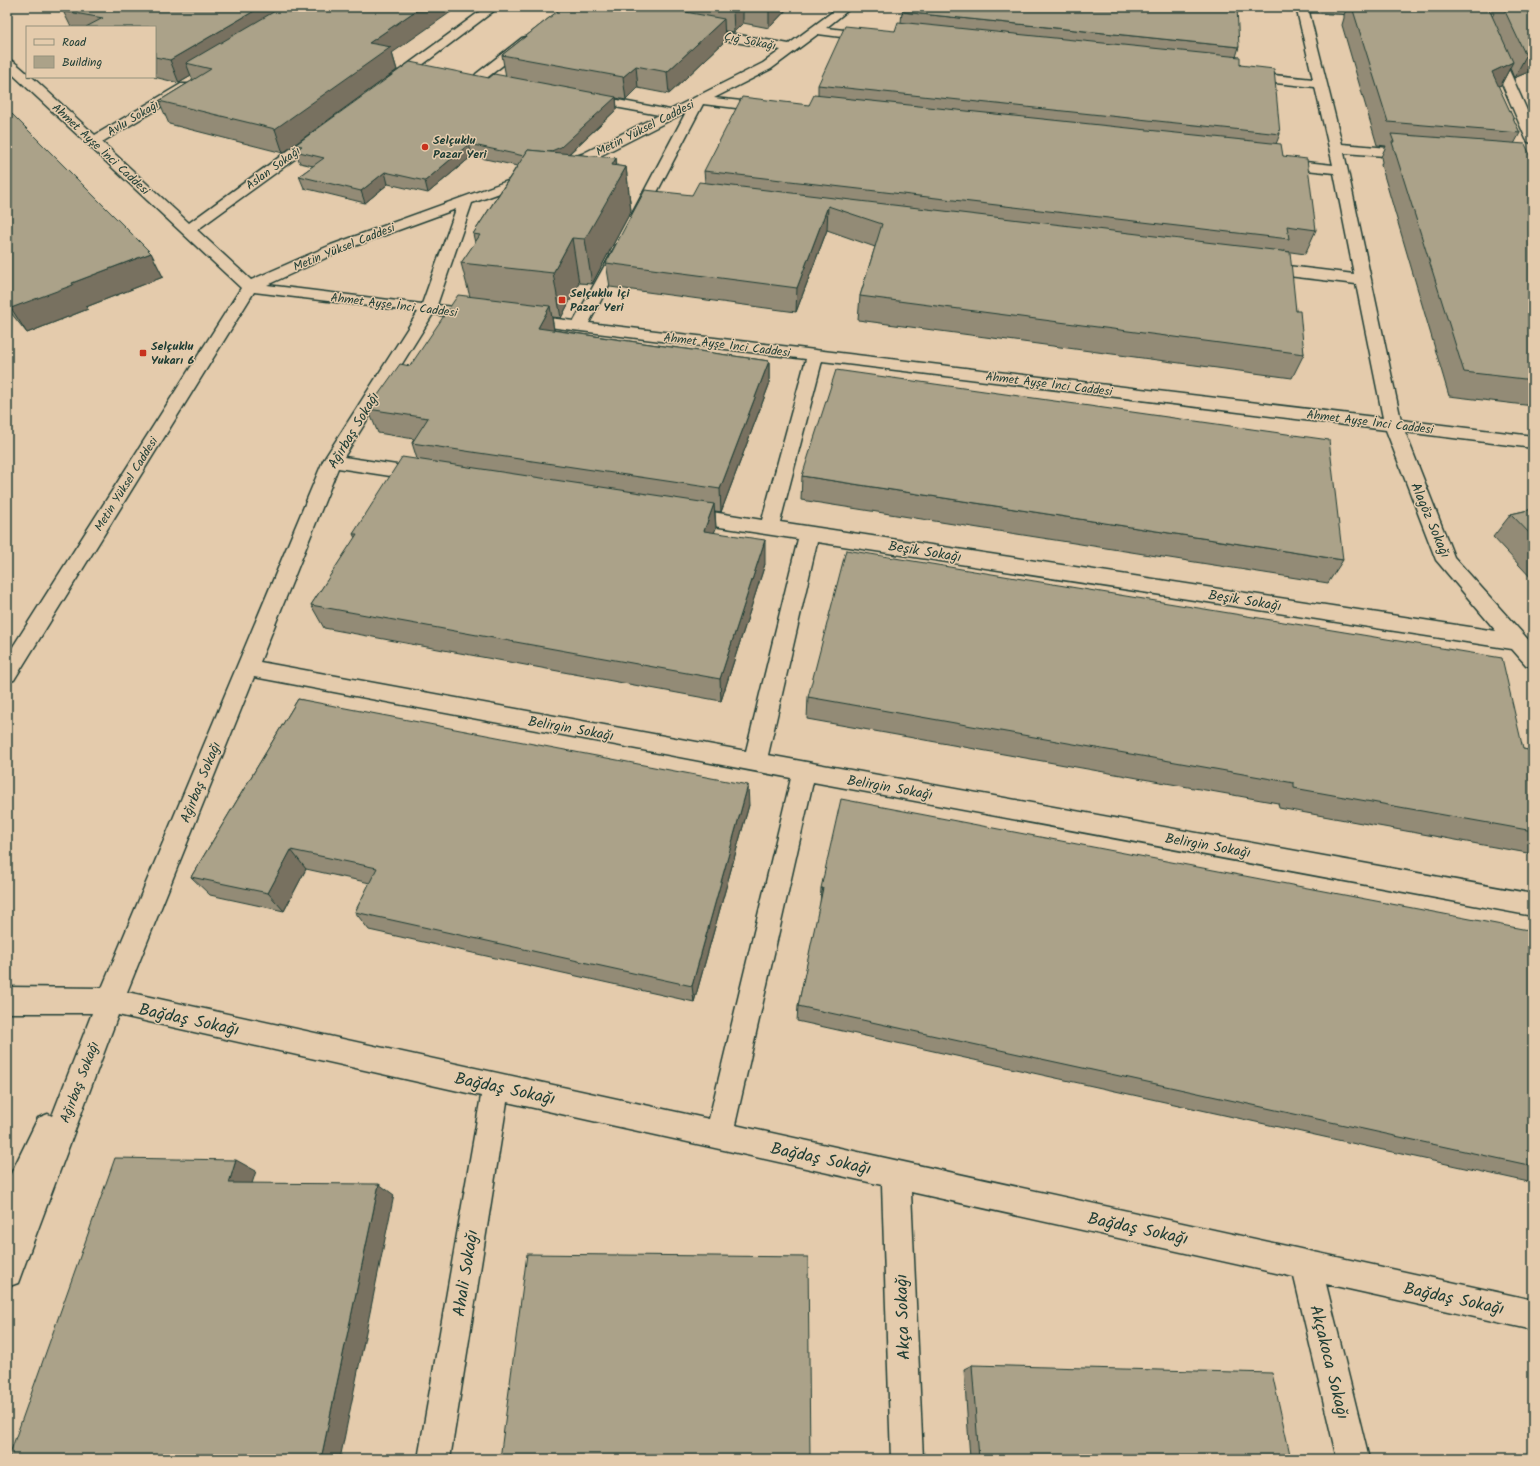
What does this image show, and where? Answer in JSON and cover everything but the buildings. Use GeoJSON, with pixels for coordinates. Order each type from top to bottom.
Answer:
{"type":"FeatureCollection","features":[{"type":"Feature","properties":{"kind":"street"},"geometry":{"type":"LineString","coordinates":[[383,88],[493,7]]}},
{"type":"Feature","properties":{"kind":"street","name":"Metin Yüksel Caddesi"},"geometry":{"type":"LineString","coordinates":[[7,674],[249,287],[336,248],[587,157],[767,66],[846,7]]}},
{"type":"Feature","properties":{"kind":"street"},"geometry":{"type":"LineString","coordinates":[[1281,7],[1387,12]]}},
{"type":"Feature","properties":{"kind":"street","name":"Alagöz Sokağı"},"geometry":{"type":"LineString","coordinates":[[1303,8],[1336,148],[1393,425],[1446,560],[1533,659]]}},
{"type":"Feature","properties":{"kind":"street"},"geometry":{"type":"LineString","coordinates":[[1477,12],[1533,139]]}},
{"type":"Feature","properties":{"kind":"street"},"geometry":{"type":"LineString","coordinates":[[1464,16],[1477,12],[1495,17]]}},
{"type":"Feature","properties":{"kind":"street","name":"Çığ Sokağı"},"geometry":{"type":"LineString","coordinates":[[684,29],[791,48]]}},
{"type":"Feature","properties":{"kind":"street"},"geometry":{"type":"LineString","coordinates":[[815,30],[886,38]]}},
{"type":"Feature","properties":{"kind":"street"},"geometry":{"type":"LineString","coordinates":[[480,77],[534,35]]}},
{"type":"Feature","properties":{"kind":"street","name":"Ahmet Ayşe İnci Caddesi"},"geometry":{"type":"LineString","coordinates":[[7,63],[23,69]]}},
{"type":"Feature","properties":{"kind":"street"},"geometry":{"type":"LineString","coordinates":[[415,65],[429,68]]}},
{"type":"Feature","properties":{"kind":"street"},"geometry":{"type":"LineString","coordinates":[[465,74],[495,80]]}},
{"type":"Feature","properties":{"kind":"street"},"geometry":{"type":"LineString","coordinates":[[1234,75],[1320,84]]}},
{"type":"Feature","properties":{"kind":"street","name":"Ahmet Ayşe İnci Caddesi"},"geometry":{"type":"LineString","coordinates":[[32,78],[93,142],[249,287],[1533,442]]}},
{"type":"Feature","properties":{"kind":"street","name":"Avlu Sokağı"},"geometry":{"type":"LineString","coordinates":[[93,142],[195,80]]}},
{"type":"Feature","properties":{"kind":"street"},"geometry":{"type":"LineString","coordinates":[[572,95],[672,114]]}},
{"type":"Feature","properties":{"kind":"street"},"geometry":{"type":"LineString","coordinates":[[580,327],[699,100],[778,109]]}},
{"type":"Feature","properties":{"kind":"street","name":"Aslan Sokağı"},"geometry":{"type":"LineString","coordinates":[[188,230],[333,125]]}},
{"type":"Feature","properties":{"kind":"street"},"geometry":{"type":"LineString","coordinates":[[1336,148],[1423,155]]}},
{"type":"Feature","properties":{"kind":"street"},"geometry":{"type":"LineString","coordinates":[[1269,162],[1340,170]]}},
{"type":"Feature","properties":{"kind":"street"},"geometry":{"type":"LineString","coordinates":[[650,193],[666,195]]}},
{"type":"Feature","properties":{"kind":"street","name":"Ağırbaş Sokağı"},"geometry":{"type":"LineString","coordinates":[[7,1272],[110,1001],[332,461],[428,309],[466,201]]}},
{"type":"Feature","properties":{"kind":"street"},"geometry":{"type":"LineString","coordinates":[[1252,267],[1363,280]]}},
{"type":"Feature","properties":{"kind":"street"},"geometry":{"type":"LineString","coordinates":[[769,528],[815,356]]}},
{"type":"Feature","properties":{"kind":"street"},"geometry":{"type":"LineString","coordinates":[[332,461],[441,477]]}},
{"type":"Feature","properties":{"kind":"street","name":"Beşik Sokağı"},"geometry":{"type":"LineString","coordinates":[[667,512],[1518,642]]}},
{"type":"Feature","properties":{"kind":"street"},"geometry":{"type":"LineString","coordinates":[[755,762],[809,534]]}},
{"type":"Feature","properties":{"kind":"street","name":"Belirgin Sokağı"},"geometry":{"type":"LineString","coordinates":[[246,668],[1533,905]]}},
{"type":"Feature","properties":{"kind":"street"},"geometry":{"type":"LineString","coordinates":[[719,1136],[804,771]]}},
{"type":"Feature","properties":{"kind":"street","name":"Bağdaş Sokağı"},"geometry":{"type":"LineString","coordinates":[[7,1000],[110,1001],[1533,1315]]}},
{"type":"Feature","properties":{"kind":"street"},"geometry":{"type":"LineString","coordinates":[[7,1213],[110,1001]]}},
{"type":"Feature","properties":{"kind":"street","name":"Ahali Sokağı"},"geometry":{"type":"LineString","coordinates":[[434,1459],[496,1086]]}},
{"type":"Feature","properties":{"kind":"street","name":"Akça Sokağı"},"geometry":{"type":"LineString","coordinates":[[896,1175],[907,1459]]}},
{"type":"Feature","properties":{"kind":"street","name":"Akçakoca Sokağı"},"geometry":{"type":"LineString","coordinates":[[1306,1265],[1353,1459]]}},
{"type":"Feature","properties":{"kind":"place","name":"Selçuklu Pazar Yeri"},"geometry":{"type":"Point","coordinates":[425,147]}},
{"type":"Feature","properties":{"kind":"place","name":"Selçuklu İçi Pazar Yeri"},"geometry":{"type":"Point","coordinates":[562,300]}},
{"type":"Feature","properties":{"kind":"place","name":"Selçuklu Yukarı 6"},"geometry":{"type":"Point","coordinates":[143,353]}}]}
